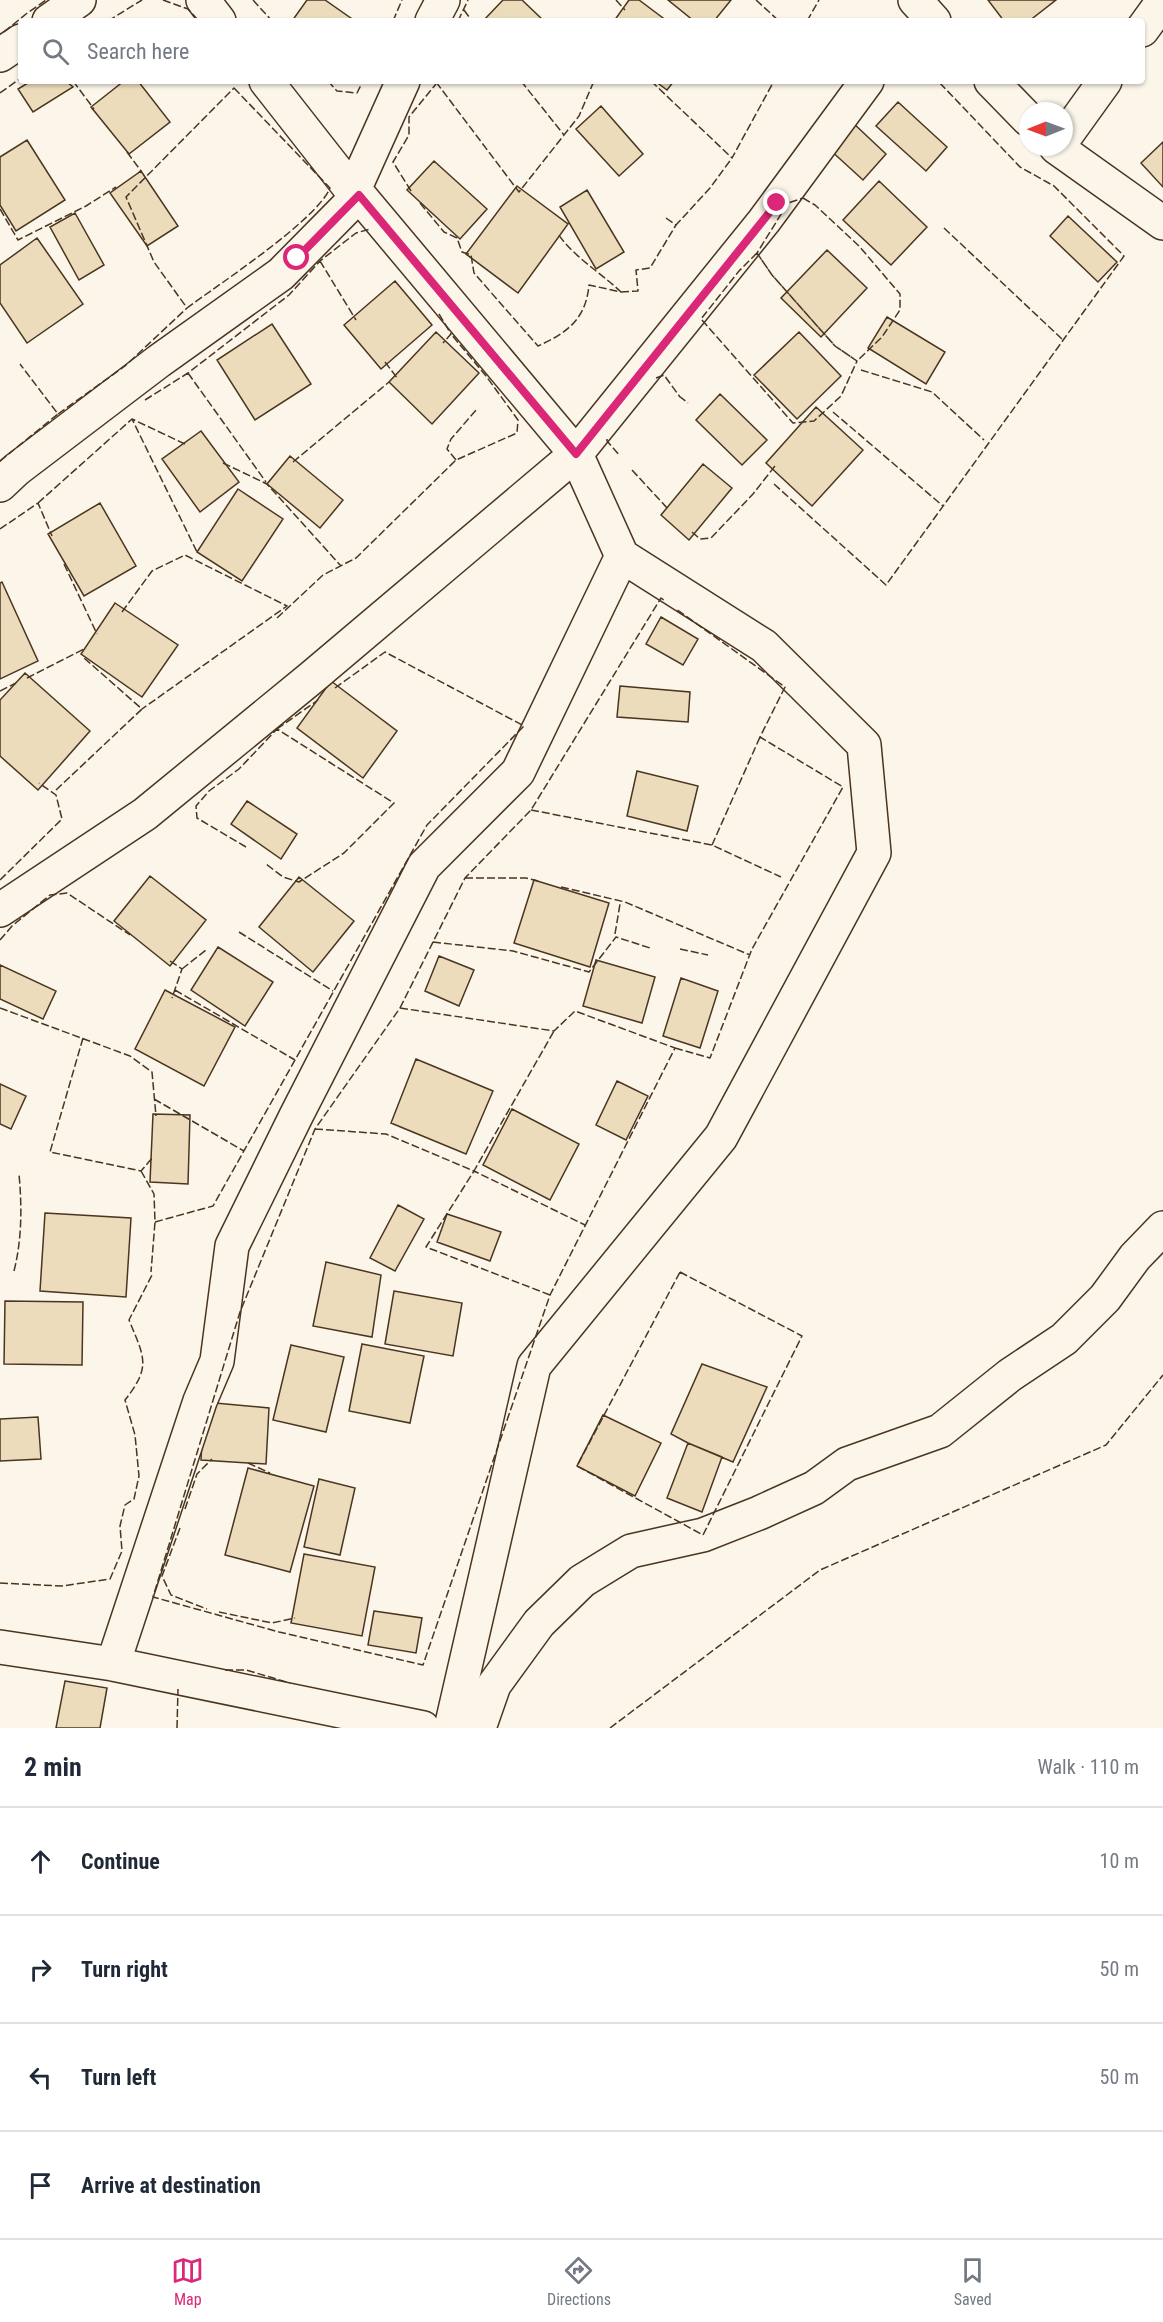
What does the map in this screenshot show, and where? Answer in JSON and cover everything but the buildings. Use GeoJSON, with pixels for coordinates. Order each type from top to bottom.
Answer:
{"type":"FeatureCollection","features":[{"type":"Feature","properties":{"kind":"street"},"geometry":{"type":"LineString","coordinates":[[53,18],[79,0]]}},
{"type":"Feature","properties":{"kind":"street"},"geometry":{"type":"LineString","coordinates":[[203,0],[217,18]]}},
{"type":"Feature","properties":{"kind":"street"},"geometry":{"type":"LineString","coordinates":[[433,18],[442,0]]}},
{"type":"Feature","properties":{"kind":"street"},"geometry":{"type":"LineString","coordinates":[[1145,26],[1163,1]]}},
{"type":"Feature","properties":{"kind":"street"},"geometry":{"type":"LineString","coordinates":[[0,55],[18,42]]}},
{"type":"Feature","properties":{"kind":"street"},"geometry":{"type":"LineString","coordinates":[[268,84],[356,193],[576,454],[622,555],[764,646],[864,745],[874,853],[721,1137],[534,1366],[451,1728]]}},
{"type":"Feature","properties":{"kind":"street"},"geometry":{"type":"LineString","coordinates":[[0,485],[17,469],[159,361],[281,274],[356,193],[402,84]]}},
{"type":"Feature","properties":{"kind":"street"},"geometry":{"type":"LineString","coordinates":[[0,909],[145,814],[321,670],[576,454],[764,221],[865,84]]}},
{"type":"Feature","properties":{"kind":"street"},"geometry":{"type":"LineString","coordinates":[[994,84],[1019,110]]}},
{"type":"Feature","properties":{"kind":"street"},"geometry":{"type":"LineString","coordinates":[[1073,126],[1104,84]]}},
{"type":"Feature","properties":{"kind":"street"},"geometry":{"type":"LineString","coordinates":[[1073,156],[1163,223]]}},
{"type":"Feature","properties":{"kind":"street"},"geometry":{"type":"LineString","coordinates":[[113,1664],[200,1401],[217,1361],[232,1246],[301,1105],[424,866],[518,772],[622,555]]}},
{"type":"Feature","properties":{"kind":"street"},"geometry":{"type":"LineString","coordinates":[[479,1728],[494,1685],[539,1623],[582,1581],[631,1551],[703,1535],[814,1488],[847,1464],[940,1431],[1010,1375],[1064,1339],[1105,1298],[1135,1257],[1163,1228]]}},
{"type":"Feature","properties":{"kind":"street"},"geometry":{"type":"LineString","coordinates":[[0,1647],[113,1664],[423,1728]]}},
{"type":"Feature","properties":{"kind":"fence"},"geometry":{"type":"LineString","coordinates":[[21,18],[46,0]]}},
{"type":"Feature","properties":{"kind":"fence"},"geometry":{"type":"LineString","coordinates":[[113,18],[142,0]]}},
{"type":"Feature","properties":{"kind":"fence"},"geometry":{"type":"LineString","coordinates":[[163,0],[188,9],[196,18]]}},
{"type":"Feature","properties":{"kind":"fence"},"geometry":{"type":"LineString","coordinates":[[253,0],[269,18]]}},
{"type":"Feature","properties":{"kind":"fence"},"geometry":{"type":"LineString","coordinates":[[394,18],[402,0]]}},
{"type":"Feature","properties":{"kind":"fence"},"geometry":{"type":"LineString","coordinates":[[459,18],[468,0]]}},
{"type":"Feature","properties":{"kind":"fence"},"geometry":{"type":"LineString","coordinates":[[616,0],[625,10]]}},
{"type":"Feature","properties":{"kind":"fence"},"geometry":{"type":"LineString","coordinates":[[756,0],[776,18]]}},
{"type":"Feature","properties":{"kind":"fence"},"geometry":{"type":"LineString","coordinates":[[809,18],[819,0]]}},
{"type":"Feature","properties":{"kind":"fence"},"geometry":{"type":"LineString","coordinates":[[464,10],[470,18]]}},
{"type":"Feature","properties":{"kind":"fence"},"geometry":{"type":"LineString","coordinates":[[4,32],[18,21]]}},
{"type":"Feature","properties":{"kind":"fence"},"geometry":{"type":"LineString","coordinates":[[0,93],[18,80]]}},
{"type":"Feature","properties":{"kind":"fence"},"geometry":{"type":"LineString","coordinates":[[75,84],[94,109]]}},
{"type":"Feature","properties":{"kind":"fence"},"geometry":{"type":"LineString","coordinates":[[331,84],[337,91],[357,93],[362,84]]}},
{"type":"Feature","properties":{"kind":"fence"},"geometry":{"type":"LineString","coordinates":[[411,191],[393,162],[409,135],[409,117],[436,84]]}},
{"type":"Feature","properties":{"kind":"fence"},"geometry":{"type":"LineString","coordinates":[[438,84],[519,192],[579,116],[593,84]]}},
{"type":"Feature","properties":{"kind":"fence"},"geometry":{"type":"LineString","coordinates":[[523,84],[564,135]]}},
{"type":"Feature","properties":{"kind":"fence"},"geometry":{"type":"LineString","coordinates":[[654,84],[732,158],[772,84]]}},
{"type":"Feature","properties":{"kind":"fence"},"geometry":{"type":"LineString","coordinates":[[774,484],[886,585],[1124,256],[1054,186],[1020,167],[941,84]]}},
{"type":"Feature","properties":{"kind":"fence"},"geometry":{"type":"LineString","coordinates":[[234,88],[330,188],[321,202],[287,234],[187,308],[154,262],[126,197],[234,88]]}},
{"type":"Feature","properties":{"kind":"fence"},"geometry":{"type":"LineString","coordinates":[[127,152],[141,171],[138,173]]}},
{"type":"Feature","properties":{"kind":"fence"},"geometry":{"type":"LineString","coordinates":[[666,218],[676,225],[710,188],[732,158]]}},
{"type":"Feature","properties":{"kind":"fence"},"geometry":{"type":"LineString","coordinates":[[0,209],[18,240],[86,206],[116,187]]}},
{"type":"Feature","properties":{"kind":"fence"},"geometry":{"type":"LineString","coordinates":[[803,198],[815,205],[859,246],[900,294],[900,310],[882,337],[857,361],[835,346],[772,275],[757,253],[788,203],[803,198]]}},
{"type":"Feature","properties":{"kind":"fence"},"geometry":{"type":"LineString","coordinates":[[420,203],[444,232],[457,238],[462,252],[471,255],[474,273],[538,346],[558,336],[579,316],[584,307],[589,285],[621,292],[580,258],[558,234]]}},
{"type":"Feature","properties":{"kind":"fence"},"geometry":{"type":"LineString","coordinates":[[621,292],[638,291],[636,270],[650,268],[676,225]]}},
{"type":"Feature","properties":{"kind":"fence"},"geometry":{"type":"LineString","coordinates":[[944,228],[1063,340]]}},
{"type":"Feature","properties":{"kind":"fence"},"geometry":{"type":"LineString","coordinates":[[145,400],[188,373],[289,295],[320,261],[356,233],[370,229]]}},
{"type":"Feature","properties":{"kind":"fence"},"geometry":{"type":"LineString","coordinates":[[757,253],[772,275],[835,346],[857,361],[841,396],[814,421],[793,423],[701,319],[739,271],[757,253]]}},
{"type":"Feature","properties":{"kind":"fence"},"geometry":{"type":"LineString","coordinates":[[320,261],[356,320]]}},
{"type":"Feature","properties":{"kind":"fence"},"geometry":{"type":"LineString","coordinates":[[58,414],[125,366],[187,308]]}},
{"type":"Feature","properties":{"kind":"fence"},"geometry":{"type":"LineString","coordinates":[[439,314],[451,334],[443,343]]}},
{"type":"Feature","properties":{"kind":"fence"},"geometry":{"type":"LineString","coordinates":[[277,618],[323,575],[356,558],[456,460],[517,433],[518,420],[451,334]]}},
{"type":"Feature","properties":{"kind":"fence"},"geometry":{"type":"LineString","coordinates":[[385,362],[398,379]]}},
{"type":"Feature","properties":{"kind":"fence"},"geometry":{"type":"LineString","coordinates":[[0,461],[58,414],[20,364]]}},
{"type":"Feature","properties":{"kind":"fence"},"geometry":{"type":"LineString","coordinates":[[861,370],[932,392],[984,440]]}},
{"type":"Feature","properties":{"kind":"fence"},"geometry":{"type":"LineString","coordinates":[[188,373],[266,482]]}},
{"type":"Feature","properties":{"kind":"fence"},"geometry":{"type":"LineString","coordinates":[[656,378],[664,375],[680,397]]}},
{"type":"Feature","properties":{"kind":"fence"},"geometry":{"type":"LineString","coordinates":[[293,462],[389,382]]}},
{"type":"Feature","properties":{"kind":"fence"},"geometry":{"type":"LineString","coordinates":[[679,396],[688,403]]}},
{"type":"Feature","properties":{"kind":"fence"},"geometry":{"type":"LineString","coordinates":[[456,460],[447,449],[451,439],[477,409]]}},
{"type":"Feature","properties":{"kind":"fence"},"geometry":{"type":"LineString","coordinates":[[833,412],[943,506]]}},
{"type":"Feature","properties":{"kind":"fence"},"geometry":{"type":"LineString","coordinates":[[185,444],[132,419],[197,552]]}},
{"type":"Feature","properties":{"kind":"fence"},"geometry":{"type":"LineString","coordinates":[[38,503],[132,419]]}},
{"type":"Feature","properties":{"kind":"fence"},"geometry":{"type":"LineString","coordinates":[[607,439],[620,456]]}},
{"type":"Feature","properties":{"kind":"fence"},"geometry":{"type":"LineString","coordinates":[[223,463],[267,484],[341,566]]}},
{"type":"Feature","properties":{"kind":"fence"},"geometry":{"type":"LineString","coordinates":[[692,532],[700,539],[711,538],[753,494],[775,466]]}},
{"type":"Feature","properties":{"kind":"fence"},"geometry":{"type":"LineString","coordinates":[[632,470],[669,510]]}},
{"type":"Feature","properties":{"kind":"fence"},"geometry":{"type":"LineString","coordinates":[[0,529],[38,503],[52,536]]}},
{"type":"Feature","properties":{"kind":"fence"},"geometry":{"type":"LineString","coordinates":[[122,612],[152,571],[185,555],[287,606],[142,709]]}},
{"type":"Feature","properties":{"kind":"fence"},"geometry":{"type":"LineString","coordinates":[[64,564],[97,634]]}},
{"type":"Feature","properties":{"kind":"fence"},"geometry":{"type":"LineString","coordinates":[[400,1008],[465,878],[531,810],[661,598],[664,600]]}},
{"type":"Feature","properties":{"kind":"fence"},"geometry":{"type":"LineString","coordinates":[[675,1048],[710,1058],[752,949],[843,787],[760,737],[785,687],[676,609]]}},
{"type":"Feature","properties":{"kind":"fence"},"geometry":{"type":"LineString","coordinates":[[27,678],[86,648]]}},
{"type":"Feature","properties":{"kind":"fence"},"geometry":{"type":"LineString","coordinates":[[155,1222],[213,1206],[427,825],[524,726],[385,652],[335,688]]}},
{"type":"Feature","properties":{"kind":"fence"},"geometry":{"type":"LineString","coordinates":[[56,790],[142,709],[84,658]]}},
{"type":"Feature","properties":{"kind":"fence"},"geometry":{"type":"LineString","coordinates":[[0,691],[16,683]]}},
{"type":"Feature","properties":{"kind":"fence"},"geometry":{"type":"LineString","coordinates":[[277,729],[318,700]]}},
{"type":"Feature","properties":{"kind":"fence"},"geometry":{"type":"LineString","coordinates":[[246,847],[197,818],[196,806],[209,791],[239,769],[277,729],[394,803],[344,853],[299,882],[283,877],[266,864]]}},
{"type":"Feature","properties":{"kind":"fence"},"geometry":{"type":"LineString","coordinates":[[712,845],[760,737]]}},
{"type":"Feature","properties":{"kind":"fence"},"geometry":{"type":"LineString","coordinates":[[0,880],[62,819],[56,795],[39,783]]}},
{"type":"Feature","properties":{"kind":"fence"},"geometry":{"type":"LineString","coordinates":[[531,810],[712,845],[781,877]]}},
{"type":"Feature","properties":{"kind":"fence"},"geometry":{"type":"LineString","coordinates":[[465,878],[526,878],[538,881]]}},
{"type":"Feature","properties":{"kind":"fence"},"geometry":{"type":"LineString","coordinates":[[561,887],[625,902],[750,955]]}},
{"type":"Feature","properties":{"kind":"fence"},"geometry":{"type":"LineString","coordinates":[[0,940],[12,926],[50,895],[67,893],[130,935]]}},
{"type":"Feature","properties":{"kind":"fence"},"geometry":{"type":"LineString","coordinates":[[615,934],[620,904]]}},
{"type":"Feature","properties":{"kind":"fence"},"geometry":{"type":"LineString","coordinates":[[239,932],[333,991]]}},
{"type":"Feature","properties":{"kind":"fence"},"geometry":{"type":"LineString","coordinates":[[433,942],[513,951],[589,972],[616,937],[650,948]]}},
{"type":"Feature","properties":{"kind":"fence"},"geometry":{"type":"LineString","coordinates":[[680,949],[708,955]]}},
{"type":"Feature","properties":{"kind":"fence"},"geometry":{"type":"LineString","coordinates":[[182,969],[206,950]]}},
{"type":"Feature","properties":{"kind":"fence"},"geometry":{"type":"LineString","coordinates":[[170,961],[182,969],[172,998]]}},
{"type":"Feature","properties":{"kind":"fence"},"geometry":{"type":"LineString","coordinates":[[175,990],[295,1060]]}},
{"type":"Feature","properties":{"kind":"fence"},"geometry":{"type":"LineString","coordinates":[[0,1008],[130,1056],[152,1072],[156,1116]]}},
{"type":"Feature","properties":{"kind":"fence"},"geometry":{"type":"LineString","coordinates":[[400,1008],[554,1031],[575,1011],[675,1048],[550,1295],[423,1665],[279,1632],[153,1597],[240,1312],[315,1129],[400,1008]]}},
{"type":"Feature","properties":{"kind":"fence"},"geometry":{"type":"LineString","coordinates":[[315,1129],[386,1134],[474,1171],[554,1031]]}},
{"type":"Feature","properties":{"kind":"fence"},"geometry":{"type":"LineString","coordinates":[[83,1038],[50,1152],[141,1171],[153,1157]]}},
{"type":"Feature","properties":{"kind":"fence"},"geometry":{"type":"LineString","coordinates":[[154,1099],[244,1151]]}},
{"type":"Feature","properties":{"kind":"fence"},"geometry":{"type":"LineString","coordinates":[[141,1171],[154,1194],[155,1222],[151,1272]]}},
{"type":"Feature","properties":{"kind":"fence"},"geometry":{"type":"LineString","coordinates":[[550,1295],[426,1247],[474,1171],[585,1225]]}},
{"type":"Feature","properties":{"kind":"fence"},"geometry":{"type":"LineString","coordinates":[[14,1271],[21,1223],[19,1174]]}},
{"type":"Feature","properties":{"kind":"fence"},"geometry":{"type":"LineString","coordinates":[[680,1272],[802,1336],[703,1535],[577,1466],[680,1272]]}},
{"type":"Feature","properties":{"kind":"fence"},"geometry":{"type":"LineString","coordinates":[[0,1583],[62,1586],[110,1579],[122,1551],[120,1526],[125,1505],[134,1499],[139,1476],[135,1435],[125,1400],[139,1378],[143,1361],[129,1320],[153,1273]]}},
{"type":"Feature","properties":{"kind":"fence"},"geometry":{"type":"LineString","coordinates":[[610,1728],[820,1570],[1106,1445],[1163,1375]]}},
{"type":"Feature","properties":{"kind":"fence"},"geometry":{"type":"LineString","coordinates":[[185,1509],[197,1474],[212,1459]]}},
{"type":"Feature","properties":{"kind":"fence"},"geometry":{"type":"LineString","coordinates":[[248,1463],[270,1473]]}},
{"type":"Feature","properties":{"kind":"fence"},"geometry":{"type":"LineString","coordinates":[[180,1528],[162,1576],[171,1595],[207,1609]]}},
{"type":"Feature","properties":{"kind":"fence"},"geometry":{"type":"LineString","coordinates":[[219,1612],[272,1623],[295,1618]]}},
{"type":"Feature","properties":{"kind":"fence"},"geometry":{"type":"LineString","coordinates":[[225,1670],[246,1670],[290,1683]]}},
{"type":"Feature","properties":{"kind":"fence"},"geometry":{"type":"LineString","coordinates":[[177,1728],[178,1689]]}},
{"type":"Feature","properties":{"kind":"route"},"geometry":{"type":"LineString","coordinates":[[297,258],[359,195],[576,454],[777,203]]}}]}
